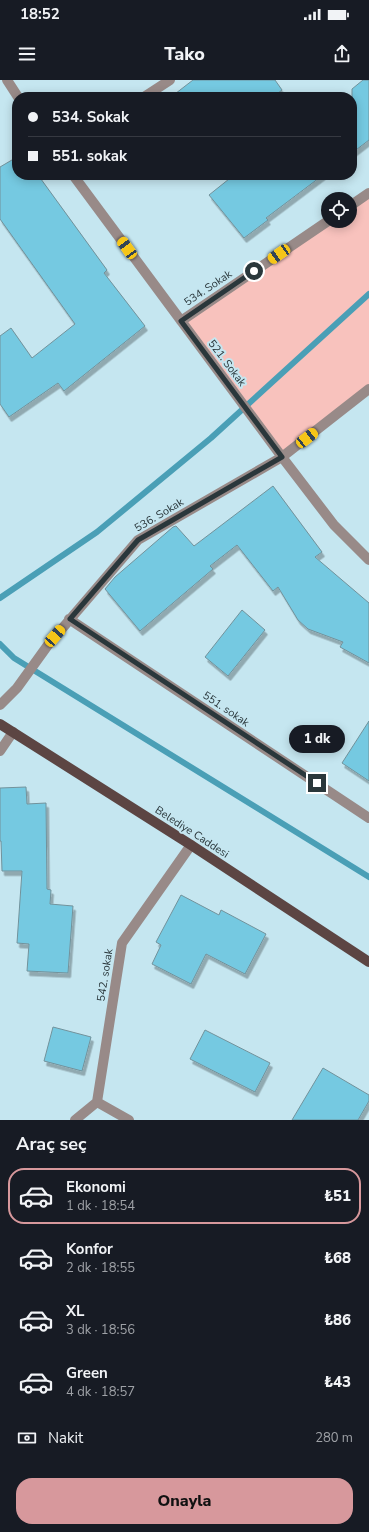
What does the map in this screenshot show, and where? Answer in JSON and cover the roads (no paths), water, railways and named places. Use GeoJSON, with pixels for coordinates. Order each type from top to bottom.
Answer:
{"type":"FeatureCollection","features":[{"type":"Feature","properties":{"kind":"main road","name":"Belediye Caddesi"},"geometry":{"type":"LineString","coordinates":[[0,724],[191,845],[369,962]]}},
{"type":"Feature","properties":{"kind":"street"},"geometry":{"type":"LineString","coordinates":[[7,80],[15,92]]}},
{"type":"Feature","properties":{"kind":"street"},"geometry":{"type":"LineString","coordinates":[[152,92],[170,80]]}},
{"type":"Feature","properties":{"kind":"street","name":"521. Sokak"},"geometry":{"type":"LineString","coordinates":[[77,180],[334,525],[369,560]]}},
{"type":"Feature","properties":{"kind":"street"},"geometry":{"type":"LineString","coordinates":[[357,201],[369,193]]}},
{"type":"Feature","properties":{"kind":"street","name":"534. Sokak"},"geometry":{"type":"LineString","coordinates":[[181,321],[321,226]]}},
{"type":"Feature","properties":{"kind":"street","name":"536. Sokak"},"geometry":{"type":"LineString","coordinates":[[0,705],[17,688],[48,645],[138,540],[282,457],[369,389]]}},
{"type":"Feature","properties":{"kind":"street","name":"551. sokak"},"geometry":{"type":"LineString","coordinates":[[70,619],[369,818]]}},
{"type":"Feature","properties":{"kind":"street"},"geometry":{"type":"LineString","coordinates":[[0,751],[12,732]]}},
{"type":"Feature","properties":{"kind":"street","name":"542. sokak"},"geometry":{"type":"LineString","coordinates":[[97,1102],[122,943],[191,845]]}},
{"type":"Feature","properties":{"kind":"street"},"geometry":{"type":"LineString","coordinates":[[75,1120],[97,1102],[129,1120]]}},
{"type":"Feature","properties":{"kind":"waterway"},"geometry":{"type":"LineString","coordinates":[[0,598],[97,532],[211,438],[369,294]]}},
{"type":"Feature","properties":{"kind":"waterway"},"geometry":{"type":"LineString","coordinates":[[0,644],[14,658],[369,877]]}}]}
